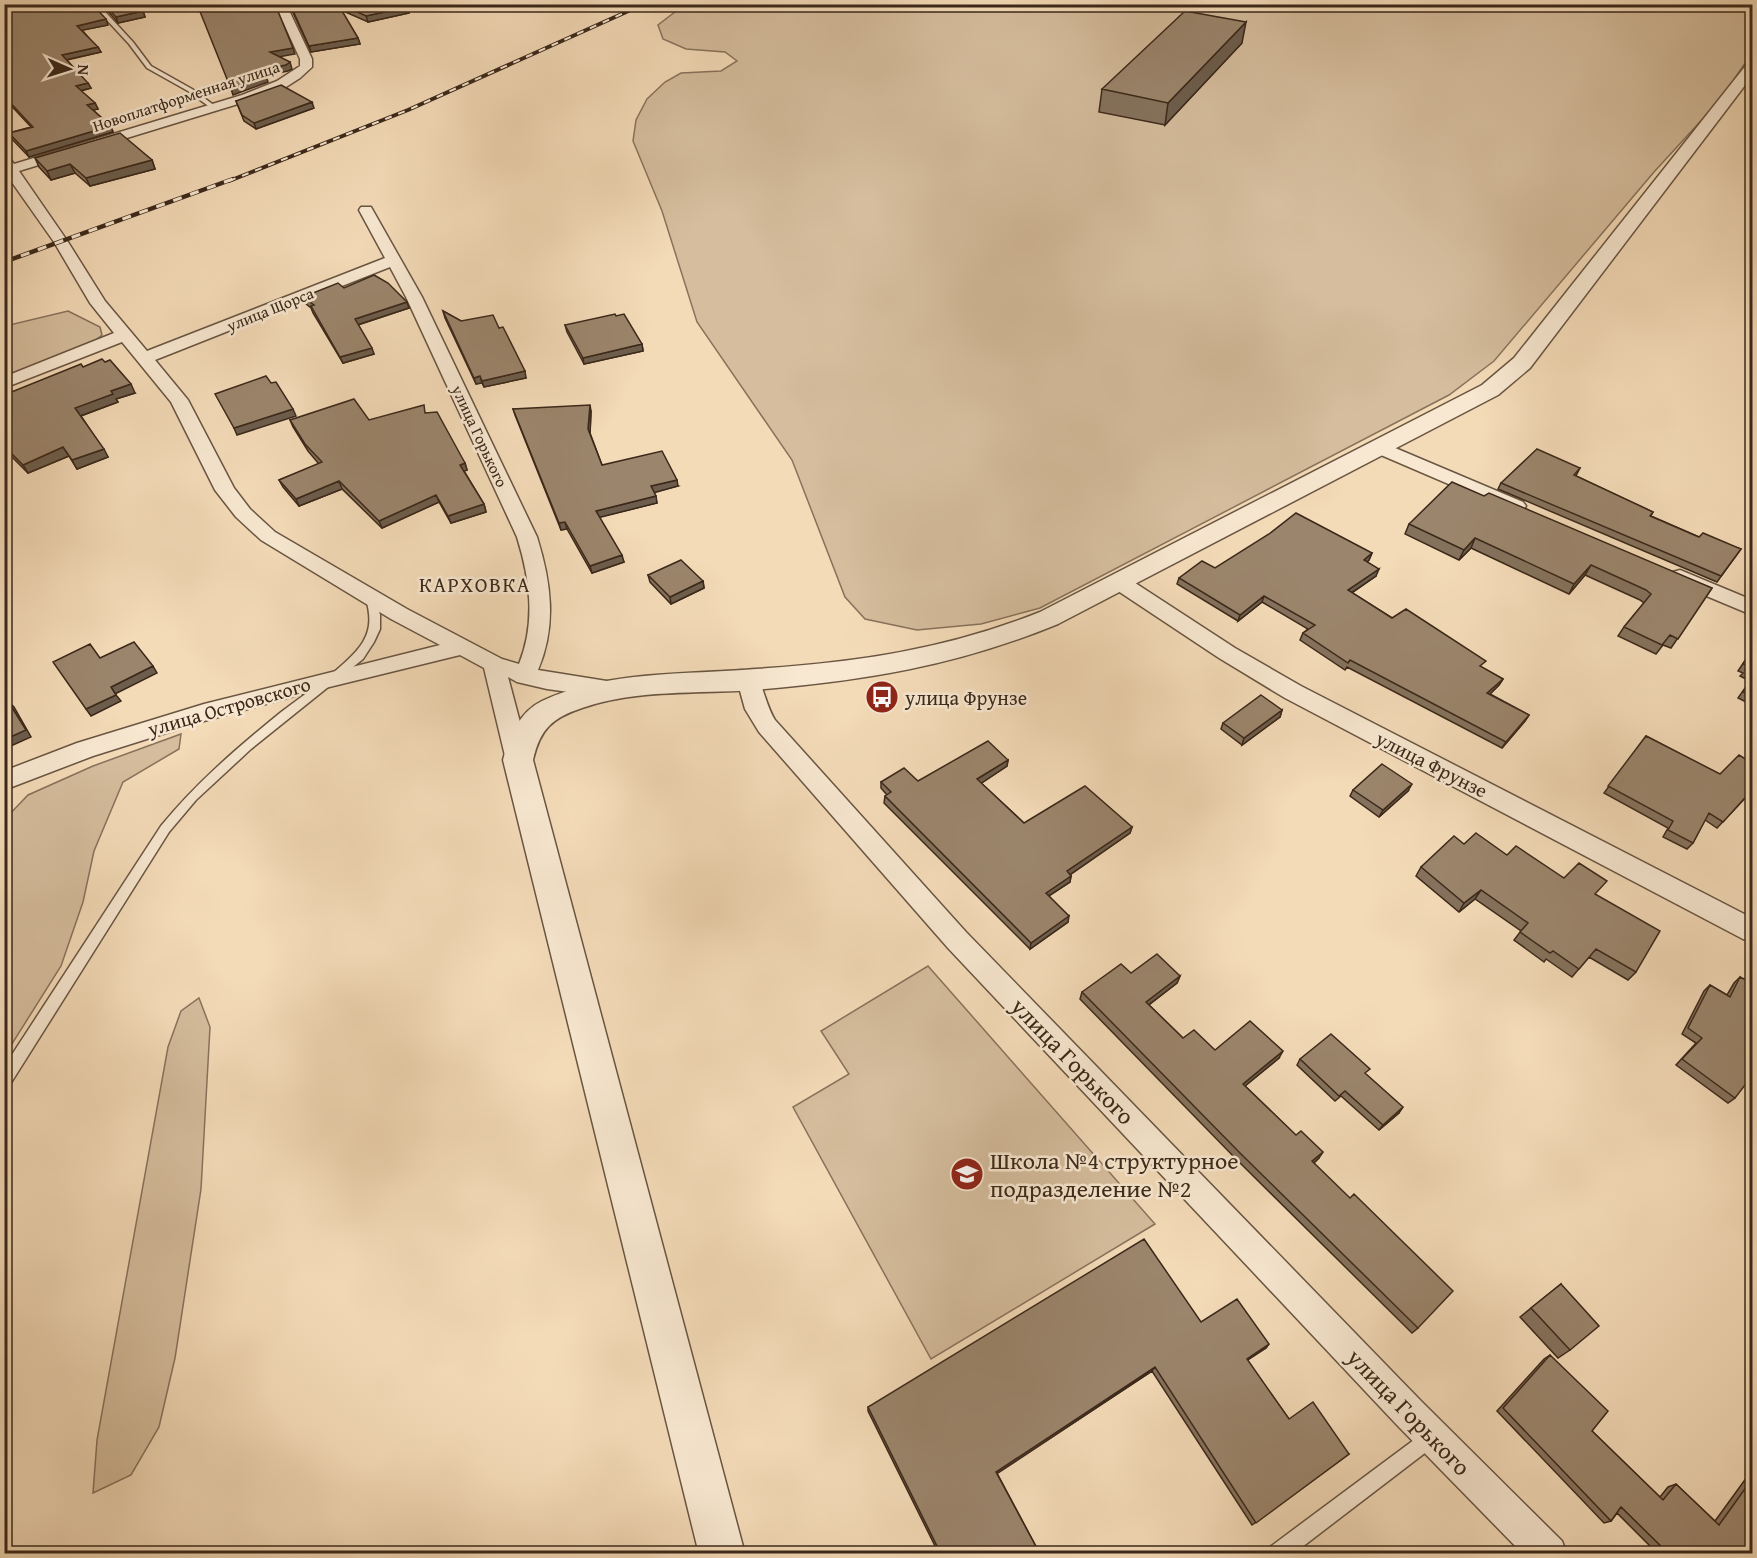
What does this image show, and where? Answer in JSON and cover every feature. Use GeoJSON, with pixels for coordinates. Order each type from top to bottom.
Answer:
{"type":"FeatureCollection","features":[{"type":"Feature","properties":{"kind":"street","name":"Новоплатформенная улица"},"geometry":{"type":"LineString","coordinates":[[8,165],[276,87],[306,67],[306,59],[280,4]]}},
{"type":"Feature","properties":{"kind":"street"},"geometry":{"type":"LineString","coordinates":[[518,760],[528,729],[538,718],[573,701],[617,690],[835,673],[892,666],[945,655],[1009,636],[1382,448],[1490,390],[1522,363],[1752,67]]}},
{"type":"Feature","properties":{"kind":"street"},"geometry":{"type":"LineString","coordinates":[[8,165],[61,242],[84,282],[124,335],[146,358],[179,400],[225,490],[243,513],[268,536],[459,648],[494,664],[525,676],[566,685],[617,690]]}},
{"type":"Feature","properties":{"kind":"street","name":"улица Горького"},"geometry":{"type":"LineString","coordinates":[[366,210],[442,356],[522,524],[532,550],[537,572],[538,636],[525,676]]}},
{"type":"Feature","properties":{"kind":"street","name":"улица Щорса"},"geometry":{"type":"LineString","coordinates":[[146,358],[394,260]]}},
{"type":"Feature","properties":{"kind":"street"},"geometry":{"type":"LineString","coordinates":[[4,383],[124,335]]}},
{"type":"Feature","properties":{"kind":"street"},"geometry":{"type":"LineString","coordinates":[[1382,448],[1534,514]]}},
{"type":"Feature","properties":{"kind":"street"},"geometry":{"type":"LineString","coordinates":[[1665,570],[1752,608]]}},
{"type":"Feature","properties":{"kind":"street","name":"улица Фрунзе"},"geometry":{"type":"LineString","coordinates":[[1119,582],[1227,653],[1293,692],[1752,931]]}},
{"type":"Feature","properties":{"kind":"street","name":"улица Островского"},"geometry":{"type":"LineString","coordinates":[[4,781],[136,733],[331,677],[459,648]]}},
{"type":"Feature","properties":{"kind":"street"},"geometry":{"type":"LineString","coordinates":[[494,664],[722,1554]]}},
{"type":"Feature","properties":{"kind":"street","name":"улица Горького"},"geometry":{"type":"LineString","coordinates":[[748,680],[756,709],[767,726],[902,880],[1432,1437],[1549,1554]]}},
{"type":"Feature","properties":{"kind":"lane"},"geometry":{"type":"LineString","coordinates":[[94,4],[131,43],[149,67],[190,90],[213,107]]}},
{"type":"Feature","properties":{"kind":"lane"},"geometry":{"type":"LineString","coordinates":[[4,1081],[165,830],[216,773],[358,656],[369,643],[376,628],[377,613],[371,598]]}},
{"type":"Feature","properties":{"kind":"lane"},"geometry":{"type":"LineString","coordinates":[[1277,1554],[1432,1437]]}},
{"type":"Feature","properties":{"kind":"shaded area"},"geometry":{"type":"Polygon","coordinates":[[[684,5],[1752,5],[1752,53],[1720,100],[1654,172],[1494,361],[1449,395],[1040,608],[981,624],[917,630],[865,619],[845,597],[792,460],[697,322],[662,211],[633,141],[636,120],[647,99],[665,82],[681,73],[721,71],[737,61],[725,52],[686,49],[663,39],[658,25],[684,5]]]}},
{"type":"Feature","properties":{"kind":"shaded area"},"geometry":{"type":"Polygon","coordinates":[[[68,311],[100,327],[102,335],[91,344],[5,379],[5,326],[68,311]]]}},
{"type":"Feature","properties":{"kind":"shaded area"},"geometry":{"type":"Polygon","coordinates":[[[181,734],[179,749],[123,782],[94,851],[83,902],[61,966],[5,1055],[5,819],[28,795],[93,766],[181,734]]]}},
{"type":"Feature","properties":{"kind":"shaded area"},"geometry":{"type":"Polygon","coordinates":[[[928,966],[1155,1224],[931,1359],[793,1107],[849,1074],[821,1031],[928,966]]]}},
{"type":"Feature","properties":{"kind":"shaded area"},"geometry":{"type":"Polygon","coordinates":[[[199,998],[210,1027],[201,1189],[175,1358],[159,1427],[131,1475],[93,1493],[97,1440],[168,1047],[181,1011],[199,998]]]}},
{"type":"Feature","properties":{"kind":"building"},"geometry":{"type":"Polygon","coordinates":[[[4,4],[20,4],[23,8],[42,4],[92,4],[106,19],[77,26],[98,47],[62,55],[88,83],[76,86],[95,103],[87,105],[111,126],[26,151],[9,133],[33,127],[4,96],[4,4]]]}},
{"type":"Feature","properties":{"kind":"building"},"geometry":{"type":"Polygon","coordinates":[[[104,4],[135,4],[143,11],[116,17],[104,4]]]}},
{"type":"Feature","properties":{"kind":"building"},"geometry":{"type":"Polygon","coordinates":[[[197,4],[275,4],[293,48],[270,52],[290,62],[286,65],[256,71],[266,76],[231,89],[197,4]]]}},
{"type":"Feature","properties":{"kind":"building"},"geometry":{"type":"Polygon","coordinates":[[[290,4],[338,4],[358,38],[309,46],[290,4]]]}},
{"type":"Feature","properties":{"kind":"building"},"geometry":{"type":"Polygon","coordinates":[[[340,4],[404,4],[408,7],[366,16],[340,4]]]}},
{"type":"Feature","properties":{"kind":"building"},"geometry":{"type":"Polygon","coordinates":[[[1185,11],[1246,22],[1168,103],[1102,89],[1185,11]]]}},
{"type":"Feature","properties":{"kind":"building"},"geometry":{"type":"Polygon","coordinates":[[[281,85],[312,102],[254,123],[242,115],[236,101],[281,85]]]}},
{"type":"Feature","properties":{"kind":"building"},"geometry":{"type":"Polygon","coordinates":[[[120,133],[152,160],[86,178],[70,164],[47,171],[35,158],[120,133]]]}},
{"type":"Feature","properties":{"kind":"building"},"geometry":{"type":"Polygon","coordinates":[[[374,275],[388,283],[407,302],[355,319],[372,348],[340,357],[311,306],[314,305],[303,297],[338,283],[344,288],[374,275]]]}},
{"type":"Feature","properties":{"kind":"building"},"geometry":{"type":"Polygon","coordinates":[[[443,311],[461,321],[493,315],[499,328],[503,327],[525,371],[482,381],[480,376],[474,378],[443,311]]]}},
{"type":"Feature","properties":{"kind":"building"},"geometry":{"type":"Polygon","coordinates":[[[615,314],[616,316],[624,314],[642,344],[583,358],[565,325],[615,314]]]}},
{"type":"Feature","properties":{"kind":"building"},"geometry":{"type":"Polygon","coordinates":[[[102,359],[105,362],[110,360],[131,384],[111,391],[113,394],[75,408],[104,449],[72,460],[63,447],[23,465],[4,446],[4,395],[81,364],[83,367],[102,359]]]}},
{"type":"Feature","properties":{"kind":"building"},"geometry":{"type":"Polygon","coordinates":[[[266,376],[271,383],[276,382],[293,409],[234,428],[215,394],[266,376]]]}},
{"type":"Feature","properties":{"kind":"building"},"geometry":{"type":"Polygon","coordinates":[[[354,399],[369,420],[424,405],[425,413],[437,412],[465,463],[460,465],[484,504],[448,516],[436,495],[379,521],[339,481],[296,499],[279,480],[322,462],[305,444],[290,420],[354,399]]]}},
{"type":"Feature","properties":{"kind":"building"},"geometry":{"type":"Polygon","coordinates":[[[590,405],[588,429],[602,465],[662,451],[677,480],[651,486],[656,496],[596,511],[622,555],[590,566],[565,522],[559,523],[513,409],[590,405]]]}},
{"type":"Feature","properties":{"kind":"building"},"geometry":{"type":"Polygon","coordinates":[[[1537,449],[1580,468],[1574,475],[1653,512],[1650,516],[1699,537],[1703,533],[1741,549],[1721,576],[1501,483],[1537,449]]]}},
{"type":"Feature","properties":{"kind":"building"},"geometry":{"type":"Polygon","coordinates":[[[1452,482],[1484,496],[1489,493],[1712,588],[1678,639],[1670,635],[1662,645],[1624,627],[1651,594],[1646,590],[1591,565],[1574,584],[1475,538],[1464,550],[1409,524],[1452,482]]]}},
{"type":"Feature","properties":{"kind":"building"},"geometry":{"type":"Polygon","coordinates":[[[1296,513],[1372,553],[1364,560],[1379,569],[1348,590],[1392,618],[1406,609],[1486,661],[1480,666],[1503,679],[1487,693],[1529,715],[1506,742],[1350,660],[1348,663],[1303,633],[1315,625],[1264,596],[1240,615],[1179,578],[1202,561],[1215,568],[1269,534],[1296,513]]]}},
{"type":"Feature","properties":{"kind":"building"},"geometry":{"type":"Polygon","coordinates":[[[681,560],[703,581],[670,597],[648,575],[681,560]]]}},
{"type":"Feature","properties":{"kind":"building"},"geometry":{"type":"Polygon","coordinates":[[[134,642],[153,666],[111,687],[116,695],[86,709],[53,662],[90,644],[100,658],[134,642]]]}},
{"type":"Feature","properties":{"kind":"building"},"geometry":{"type":"Polygon","coordinates":[[[1752,651],[1752,673],[1745,670],[1748,666],[1743,664],[1752,651]]]}},
{"type":"Feature","properties":{"kind":"building"},"geometry":{"type":"Polygon","coordinates":[[[1752,678],[1752,696],[1743,692],[1752,678]]]}},
{"type":"Feature","properties":{"kind":"building"},"geometry":{"type":"Polygon","coordinates":[[[1261,695],[1282,710],[1244,738],[1223,723],[1261,695]]]}},
{"type":"Feature","properties":{"kind":"building"},"geometry":{"type":"Polygon","coordinates":[[[8,701],[26,730],[4,740],[4,702],[8,701]]]}},
{"type":"Feature","properties":{"kind":"building"},"geometry":{"type":"Polygon","coordinates":[[[1646,736],[1720,774],[1739,755],[1752,763],[1752,790],[1723,822],[1709,813],[1693,843],[1668,830],[1673,821],[1608,786],[1646,736]]]}},
{"type":"Feature","properties":{"kind":"building"},"geometry":{"type":"Polygon","coordinates":[[[988,741],[1008,760],[977,779],[1024,823],[1085,786],[1132,827],[1067,871],[1071,876],[1046,893],[1069,916],[1031,943],[885,796],[891,792],[881,782],[904,768],[918,781],[988,741]]]}},
{"type":"Feature","properties":{"kind":"building"},"geometry":{"type":"Polygon","coordinates":[[[1382,764],[1412,784],[1383,810],[1353,790],[1382,764]]]}},
{"type":"Feature","properties":{"kind":"building"},"geometry":{"type":"Polygon","coordinates":[[[1476,833],[1507,855],[1516,846],[1564,878],[1579,863],[1607,881],[1595,894],[1660,931],[1636,972],[1596,949],[1579,969],[1553,951],[1550,953],[1520,932],[1528,923],[1481,890],[1464,903],[1421,867],[1454,836],[1464,844],[1476,833]]]}},
{"type":"Feature","properties":{"kind":"building"},"geometry":{"type":"Polygon","coordinates":[[[1157,954],[1180,976],[1146,1002],[1183,1038],[1194,1030],[1215,1050],[1250,1021],[1283,1051],[1243,1084],[1296,1135],[1301,1131],[1323,1152],[1312,1161],[1350,1198],[1354,1194],[1453,1291],[1418,1328],[1241,1154],[1082,992],[1121,964],[1131,973],[1157,954]]]}},
{"type":"Feature","properties":{"kind":"building"},"geometry":{"type":"Polygon","coordinates":[[[1740,977],[1752,983],[1752,1028],[1748,1038],[1752,1041],[1752,1076],[1735,1098],[1682,1059],[1702,1038],[1688,1028],[1710,985],[1730,997],[1740,977]]]}},
{"type":"Feature","properties":{"kind":"building"},"geometry":{"type":"Polygon","coordinates":[[[1331,1034],[1370,1069],[1365,1073],[1403,1107],[1383,1125],[1345,1091],[1339,1096],[1300,1059],[1331,1034]]]}},
{"type":"Feature","properties":{"kind":"building"},"geometry":{"type":"Polygon","coordinates":[[[1144,1239],[1201,1322],[1237,1299],[1269,1344],[1247,1359],[1289,1419],[1313,1402],[1349,1454],[1256,1523],[1155,1367],[996,1472],[1040,1554],[941,1554],[868,1407],[1144,1239]]]}},
{"type":"Feature","properties":{"kind":"building"},"geometry":{"type":"Polygon","coordinates":[[[1561,1284],[1599,1326],[1570,1350],[1531,1308],[1561,1284]]]}},
{"type":"Feature","properties":{"kind":"building"},"geometry":{"type":"Polygon","coordinates":[[[1550,1355],[1608,1411],[1592,1431],[1663,1500],[1676,1484],[1719,1525],[1752,1479],[1752,1554],[1669,1554],[1621,1507],[1611,1521],[1503,1408],[1550,1355]]]}},
{"type":"Feature","properties":{"kind":"railway"},"geometry":{"type":"LineString","coordinates":[[229,181],[408,110],[644,4]]}},
{"type":"Feature","properties":{"kind":"railway"},"geometry":{"type":"LineString","coordinates":[[4,262],[233,179]]}},
{"type":"Feature","properties":{"kind":"place","name":"улица Фрунзе"},"geometry":{"type":"Point","coordinates":[882,697]}},
{"type":"Feature","properties":{"kind":"place","name":"Школа №4 структурное подразделение №2"},"geometry":{"type":"Point","coordinates":[967,1174]}},
{"type":"Feature","properties":{"kind":"district","name":"КАРХОВКА"},"geometry":{"type":"Point","coordinates":[475,584]}}]}
